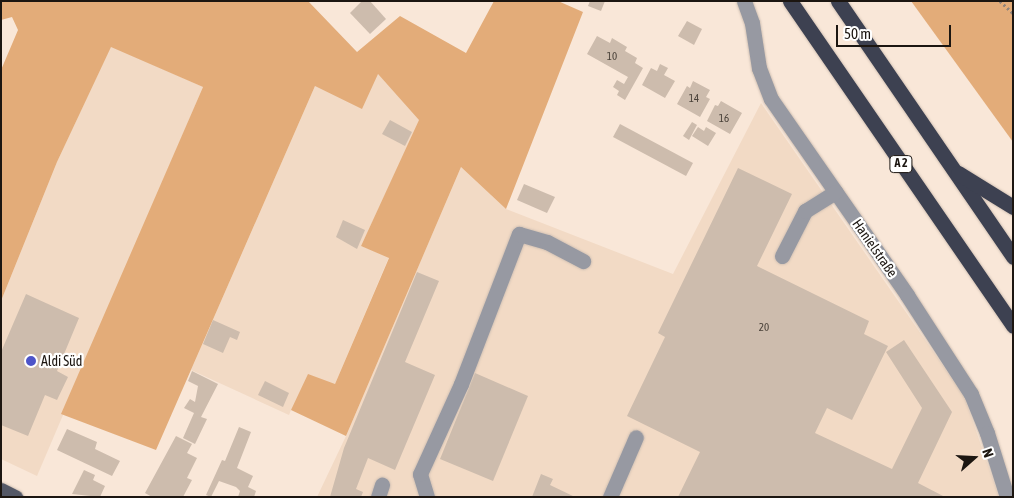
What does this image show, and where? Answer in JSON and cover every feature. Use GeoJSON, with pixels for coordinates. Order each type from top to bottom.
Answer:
{"type":"FeatureCollection","features":[{"type":"Feature","properties":{"kind":"highway","name":"A 2"},"geometry":{"type":"LineString","coordinates":[[790,1],[1013,326]]}},
{"type":"Feature","properties":{"kind":"highway"},"geometry":{"type":"LineString","coordinates":[[838,1],[1013,257]]}},
{"type":"Feature","properties":{"kind":"highway"},"geometry":{"type":"LineString","coordinates":[[953,169],[1013,207]]}},
{"type":"Feature","properties":{"kind":"main road"},"geometry":{"type":"LineString","coordinates":[[1,490],[15,497]]}},
{"type":"Feature","properties":{"kind":"street","name":"Hanielstraße"},"geometry":{"type":"LineString","coordinates":[[744,1],[752,23],[759,68],[771,99],[836,192],[971,394],[987,432],[1006,497]]}},
{"type":"Feature","properties":{"kind":"street"},"geometry":{"type":"LineString","coordinates":[[782,256],[805,212],[836,192]]}},
{"type":"Feature","properties":{"kind":"street"},"geometry":{"type":"LineString","coordinates":[[427,497],[420,474],[460,384],[519,234],[547,242],[583,261]]}},
{"type":"Feature","properties":{"kind":"street"},"geometry":{"type":"LineString","coordinates":[[610,497],[636,437]]}},
{"type":"Feature","properties":{"kind":"path"},"geometry":{"type":"LineString","coordinates":[[1000,1],[1013,13]]}},
{"type":"Feature","properties":{"kind":"shaded area"},"geometry":{"type":"Polygon","coordinates":[[[1,1],[308,1],[357,52],[400,16],[466,53],[494,1],[558,1],[583,12],[506,209],[461,167],[346,436],[291,410],[308,374],[335,384],[389,258],[361,246],[419,120],[378,74],[362,109],[315,86],[156,450],[61,414],[203,87],[111,47],[57,162],[1,301],[1,70],[18,30],[12,17],[1,20],[1,1]]]}},
{"type":"Feature","properties":{"kind":"shaded area"},"geometry":{"type":"Polygon","coordinates":[[[911,1],[1013,1],[1013,142],[911,1]]]}},
{"type":"Feature","properties":{"kind":"shaded area"},"geometry":{"type":"Polygon","coordinates":[[[111,46],[203,87],[37,476],[1,459],[1,301],[57,162],[111,46]]]}},
{"type":"Feature","properties":{"kind":"shaded area"},"geometry":{"type":"Polygon","coordinates":[[[378,74],[420,120],[361,246],[389,257],[335,384],[291,410],[289,415],[191,370],[315,86],[378,74]]]}},
{"type":"Feature","properties":{"kind":"shaded area"},"geometry":{"type":"Polygon","coordinates":[[[761,103],[964,396],[999,497],[317,497],[346,436],[461,167],[506,209],[673,274],[761,103]]]}},
{"type":"Feature","properties":{"kind":"building"},"geometry":{"type":"Polygon","coordinates":[[[362,1],[370,1],[386,19],[370,34],[350,13],[362,1]]]}},
{"type":"Feature","properties":{"kind":"building"},"geometry":{"type":"Polygon","coordinates":[[[590,1],[605,1],[601,11],[588,6],[590,1]]]}},
{"type":"Feature","properties":{"kind":"building"},"geometry":{"type":"Polygon","coordinates":[[[687,21],[702,29],[694,45],[678,36],[687,21]]]}},
{"type":"Feature","properties":{"kind":"building"},"geometry":{"type":"Polygon","coordinates":[[[597,36],[610,43],[612,38],[627,47],[625,51],[637,58],[635,63],[643,68],[625,100],[617,95],[619,91],[613,87],[617,80],[624,84],[628,77],[587,54],[597,36]]]}},
{"type":"Feature","properties":{"kind":"building"},"geometry":{"type":"Polygon","coordinates":[[[660,64],[668,68],[664,75],[675,81],[665,98],[642,85],[651,68],[657,71],[660,64]]]}},
{"type":"Feature","properties":{"kind":"building"},"geometry":{"type":"Polygon","coordinates":[[[693,81],[710,90],[706,97],[710,99],[700,117],[677,104],[687,86],[690,88],[693,81]]]}},
{"type":"Feature","properties":{"kind":"building"},"geometry":{"type":"Polygon","coordinates":[[[721,101],[742,113],[730,134],[707,121],[715,105],[718,106],[721,101]]]}},
{"type":"Feature","properties":{"kind":"building"},"geometry":{"type":"Polygon","coordinates":[[[390,120],[412,132],[405,146],[382,134],[390,120]]]}},
{"type":"Feature","properties":{"kind":"building"},"geometry":{"type":"Polygon","coordinates":[[[692,122],[697,125],[689,140],[683,136],[692,122]]]}},
{"type":"Feature","properties":{"kind":"building"},"geometry":{"type":"Polygon","coordinates":[[[620,124],[693,163],[686,176],[613,137],[620,124]]]}},
{"type":"Feature","properties":{"kind":"building"},"geometry":{"type":"Polygon","coordinates":[[[698,127],[704,131],[706,127],[716,133],[708,146],[692,136],[698,127]]]}},
{"type":"Feature","properties":{"kind":"building"},"geometry":{"type":"Polygon","coordinates":[[[738,168],[792,194],[757,266],[869,321],[864,334],[888,346],[852,420],[827,408],[815,433],[892,469],[922,408],[886,352],[904,340],[952,412],[918,483],[945,497],[678,497],[700,452],[627,416],[665,337],[658,333],[738,168]]]}},
{"type":"Feature","properties":{"kind":"building"},"geometry":{"type":"Polygon","coordinates":[[[524,184],[555,197],[547,213],[517,200],[524,184]]]}},
{"type":"Feature","properties":{"kind":"building"},"geometry":{"type":"Polygon","coordinates":[[[343,220],[365,230],[357,249],[336,237],[343,220]]]}},
{"type":"Feature","properties":{"kind":"building"},"geometry":{"type":"Polygon","coordinates":[[[417,272],[439,281],[405,362],[435,375],[395,470],[368,458],[356,489],[363,492],[361,497],[330,497],[344,448],[417,272]]]}},
{"type":"Feature","properties":{"kind":"building","name":"Aldi Süd"},"geometry":{"type":"Polygon","coordinates":[[[26,294],[79,318],[57,371],[68,377],[57,400],[45,395],[28,436],[1,425],[1,352],[26,294]]]}},
{"type":"Feature","properties":{"kind":"building"},"geometry":{"type":"Polygon","coordinates":[[[213,320],[240,332],[237,340],[230,337],[223,353],[203,344],[213,320]]]}},
{"type":"Feature","properties":{"kind":"building"},"geometry":{"type":"Polygon","coordinates":[[[192,371],[218,384],[201,417],[207,419],[195,444],[183,438],[194,413],[184,408],[190,399],[195,402],[198,386],[188,381],[192,371]]]}},
{"type":"Feature","properties":{"kind":"building"},"geometry":{"type":"Polygon","coordinates":[[[475,373],[528,396],[493,481],[440,459],[475,373]]]}},
{"type":"Feature","properties":{"kind":"building"},"geometry":{"type":"Polygon","coordinates":[[[265,381],[289,393],[283,407],[258,395],[265,381]]]}},
{"type":"Feature","properties":{"kind":"building"},"geometry":{"type":"Polygon","coordinates":[[[239,427],[251,432],[237,468],[253,476],[248,487],[256,491],[254,497],[238,497],[240,491],[236,487],[219,481],[211,497],[206,495],[222,460],[225,461],[239,427]]]}},
{"type":"Feature","properties":{"kind":"building"},"geometry":{"type":"Polygon","coordinates":[[[67,429],[97,442],[95,449],[120,461],[112,476],[57,450],[67,429]]]}},
{"type":"Feature","properties":{"kind":"building"},"geometry":{"type":"Polygon","coordinates":[[[176,436],[192,444],[187,453],[197,458],[187,478],[192,480],[183,497],[152,497],[145,493],[176,436]]]}},
{"type":"Feature","properties":{"kind":"building"},"geometry":{"type":"Polygon","coordinates":[[[84,470],[95,475],[93,480],[105,486],[100,497],[72,494],[84,470]]]}},
{"type":"Feature","properties":{"kind":"building"},"geometry":{"type":"Polygon","coordinates":[[[541,474],[553,479],[550,485],[575,497],[532,497],[541,474]]]}},
{"type":"Feature","properties":{"kind":"place","name":"Aldi Süd"},"geometry":{"type":"Point","coordinates":[31,361]}}]}
